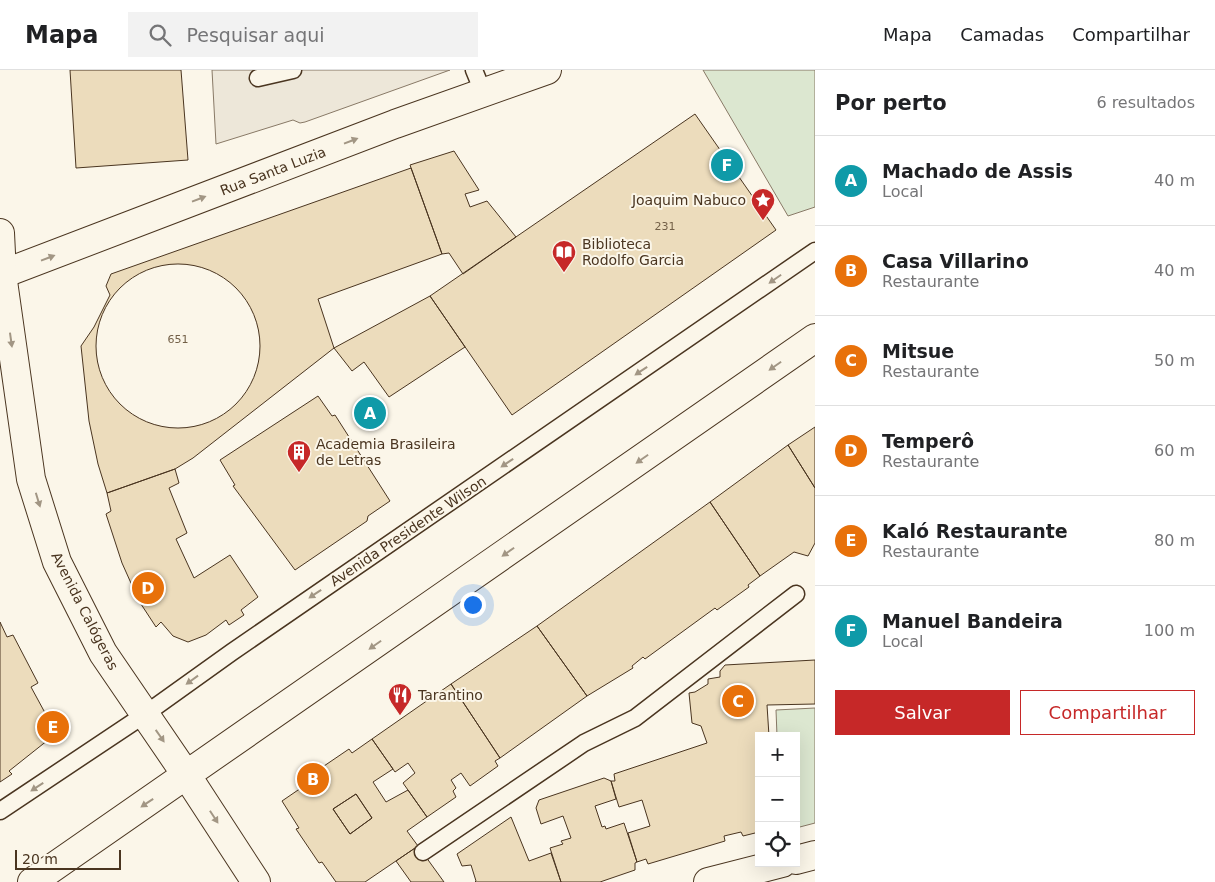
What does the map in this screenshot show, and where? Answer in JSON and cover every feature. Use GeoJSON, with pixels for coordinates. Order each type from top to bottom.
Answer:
{"type":"FeatureCollection","features":[{"type":"Feature","properties":{"kind":"main road","name":"Rua Santa Luzia"},"geometry":{"type":"LineString","coordinates":[[1,275],[395,124],[479,81],[547,70]]}},
{"type":"Feature","properties":{"kind":"main road","name":"Avenida Calógeras"},"geometry":{"type":"LineString","coordinates":[[0,233],[1,275],[31,479],[57,562],[103,652],[256,882]]}},
{"type":"Feature","properties":{"kind":"main road"},"geometry":{"type":"LineString","coordinates":[[32,882],[815,338]]}},
{"type":"Feature","properties":{"kind":"main road"},"geometry":{"type":"LineString","coordinates":[[800,859],[815,855]]}},
{"type":"Feature","properties":{"kind":"main road"},"geometry":{"type":"LineString","coordinates":[[708,882],[766,867]]}},
{"type":"Feature","properties":{"kind":"lane"},"geometry":{"type":"LineString","coordinates":[[258,78],[293,70]]}},
{"type":"Feature","properties":{"kind":"lane","name":"Avenida Presidente Wilson"},"geometry":{"type":"LineString","coordinates":[[0,811],[144,715],[232,652],[815,251]]}},
{"type":"Feature","properties":{"kind":"lane"},"geometry":{"type":"LineString","coordinates":[[423,852],[584,743],[635,718],[796,594]]}},
{"type":"Feature","properties":{"kind":"green space"},"geometry":{"type":"Polygon","coordinates":[[[703,70],[815,70],[815,207],[788,216],[703,70]]]}},
{"type":"Feature","properties":{"kind":"green space"},"geometry":{"type":"Polygon","coordinates":[[[815,708],[815,823],[800,827],[800,732],[777,732],[776,710],[815,708]]]}},
{"type":"Feature","properties":{"kind":"shaded area"},"geometry":{"type":"Polygon","coordinates":[[[212,70],[450,70],[305,122],[300,123],[293,120],[216,144],[212,70]]]}},
{"type":"Feature","properties":{"kind":"building"},"geometry":{"type":"Polygon","coordinates":[[[70,70],[181,70],[188,160],[76,168],[70,70]]]}},
{"type":"Feature","properties":{"kind":"building"},"geometry":{"type":"Polygon","coordinates":[[[695,114],[776,230],[512,415],[430,296],[695,114]]]}},
{"type":"Feature","properties":{"kind":"building"},"geometry":{"type":"Polygon","coordinates":[[[454,151],[479,190],[465,194],[470,207],[487,201],[516,237],[463,274],[449,253],[442,254],[410,165],[454,151]]]}},
{"type":"Feature","properties":{"kind":"building"},"geometry":{"type":"Polygon","coordinates":[[[411,168],[442,254],[318,299],[334,348],[193,458],[175,469],[107,493],[98,464],[89,421],[81,346],[94,327],[110,295],[106,286],[111,274],[411,168]]]}},
{"type":"Feature","properties":{"kind":"building"},"geometry":{"type":"Polygon","coordinates":[[[178,264],[202,268],[217,274],[236,288],[250,307],[256,322],[260,346],[256,370],[250,385],[236,404],[217,418],[202,424],[178,428],[154,424],[139,418],[120,404],[106,385],[100,370],[96,346],[100,322],[106,307],[120,288],[139,274],[154,268],[178,264]]]}},
{"type":"Feature","properties":{"kind":"building"},"geometry":{"type":"Polygon","coordinates":[[[430,296],[465,347],[389,397],[364,362],[352,371],[334,348],[430,296]]]}},
{"type":"Feature","properties":{"kind":"building","name":"Academia Brasileira de Letras"},"geometry":{"type":"Polygon","coordinates":[[[318,396],[332,416],[335,415],[390,501],[368,516],[367,521],[295,570],[233,486],[235,485],[220,460],[318,396]]]}},
{"type":"Feature","properties":{"kind":"building"},"geometry":{"type":"Polygon","coordinates":[[[815,427],[815,488],[788,445],[815,427]]]}},
{"type":"Feature","properties":{"kind":"building"},"geometry":{"type":"Polygon","coordinates":[[[788,445],[815,488],[815,543],[808,556],[794,552],[760,576],[710,502],[788,445]]]}},
{"type":"Feature","properties":{"kind":"building"},"geometry":{"type":"Polygon","coordinates":[[[175,469],[179,483],[169,488],[187,533],[176,539],[194,578],[230,555],[258,597],[241,610],[244,615],[229,625],[226,620],[206,635],[188,642],[173,636],[161,622],[156,627],[139,601],[122,563],[106,514],[111,511],[107,493],[175,469]]]}},
{"type":"Feature","properties":{"kind":"building"},"geometry":{"type":"Polygon","coordinates":[[[710,502],[760,576],[748,585],[749,587],[717,610],[715,608],[645,659],[643,657],[632,666],[633,668],[587,696],[537,626],[710,502]]]}},
{"type":"Feature","properties":{"kind":"building"},"geometry":{"type":"Polygon","coordinates":[[[0,622],[7,637],[13,635],[38,683],[31,687],[50,722],[51,729],[48,740],[9,771],[12,774],[0,782],[0,622]]]}},
{"type":"Feature","properties":{"kind":"building"},"geometry":{"type":"Polygon","coordinates":[[[537,626],[587,696],[500,758],[451,684],[537,626]]]}},
{"type":"Feature","properties":{"kind":"building"},"geometry":{"type":"Polygon","coordinates":[[[815,660],[815,704],[767,705],[769,732],[755,732],[755,833],[743,836],[741,832],[724,836],[725,841],[648,864],[646,859],[637,862],[628,833],[650,826],[642,800],[619,807],[611,781],[615,781],[614,774],[707,743],[701,726],[692,723],[689,693],[695,692],[708,684],[708,679],[720,677],[720,671],[725,665],[815,660]]]}},
{"type":"Feature","properties":{"kind":"building"},"geometry":{"type":"Polygon","coordinates":[[[451,684],[500,758],[495,761],[498,766],[470,786],[461,773],[451,780],[456,788],[453,791],[456,797],[427,817],[403,783],[415,773],[408,763],[395,772],[372,739],[451,684]]]}},
{"type":"Feature","properties":{"kind":"building"},"geometry":{"type":"Polygon","coordinates":[[[372,739],[393,769],[373,782],[386,802],[408,790],[427,817],[407,831],[418,846],[365,882],[336,882],[322,862],[319,863],[296,829],[299,828],[282,801],[301,788],[299,783],[349,749],[352,753],[372,739]],[[356,794],[333,809],[350,834],[372,818],[356,794]]]}},
{"type":"Feature","properties":{"kind":"building"},"geometry":{"type":"Polygon","coordinates":[[[604,778],[611,781],[616,799],[595,806],[602,827],[605,826],[606,829],[624,823],[637,862],[635,863],[635,870],[600,882],[561,882],[550,848],[563,844],[561,841],[571,838],[563,816],[541,824],[536,808],[539,800],[604,778]]]}},
{"type":"Feature","properties":{"kind":"building"},"geometry":{"type":"Polygon","coordinates":[[[356,794],[372,818],[350,834],[333,809],[356,794]]]}},
{"type":"Feature","properties":{"kind":"building"},"geometry":{"type":"Polygon","coordinates":[[[511,817],[529,861],[551,853],[561,882],[475,882],[471,865],[462,866],[457,854],[511,817]]]}},
{"type":"Feature","properties":{"kind":"building"},"geometry":{"type":"Polygon","coordinates":[[[418,846],[444,882],[411,882],[396,861],[418,846]]]}},
{"type":"Feature","properties":{"kind":"place","name":"Manuel Bandeira"},"geometry":{"type":"Point","coordinates":[727,165]}},
{"type":"Feature","properties":{"kind":"place","name":"Joaquim Nabuco"},"geometry":{"type":"Point","coordinates":[763,221]}},
{"type":"Feature","properties":{"kind":"place","name":"Biblioteca Rodolfo Garcia"},"geometry":{"type":"Point","coordinates":[564,273]}},
{"type":"Feature","properties":{"kind":"place","name":"Machado de Assis"},"geometry":{"type":"Point","coordinates":[370,413]}},
{"type":"Feature","properties":{"kind":"place","name":"Academia Brasileira de Letras"},"geometry":{"type":"Point","coordinates":[299,473]}},
{"type":"Feature","properties":{"kind":"place","name":"Temperô"},"geometry":{"type":"Point","coordinates":[148,588]}},
{"type":"Feature","properties":{"kind":"place","name":"Mitsue"},"geometry":{"type":"Point","coordinates":[738,701]}},
{"type":"Feature","properties":{"kind":"place","name":"Tarantino"},"geometry":{"type":"Point","coordinates":[400,716]}},
{"type":"Feature","properties":{"kind":"place","name":"Kaló Restaurante"},"geometry":{"type":"Point","coordinates":[53,727]}},
{"type":"Feature","properties":{"kind":"place","name":"Casa Villarino"},"geometry":{"type":"Point","coordinates":[313,779]}}]}
